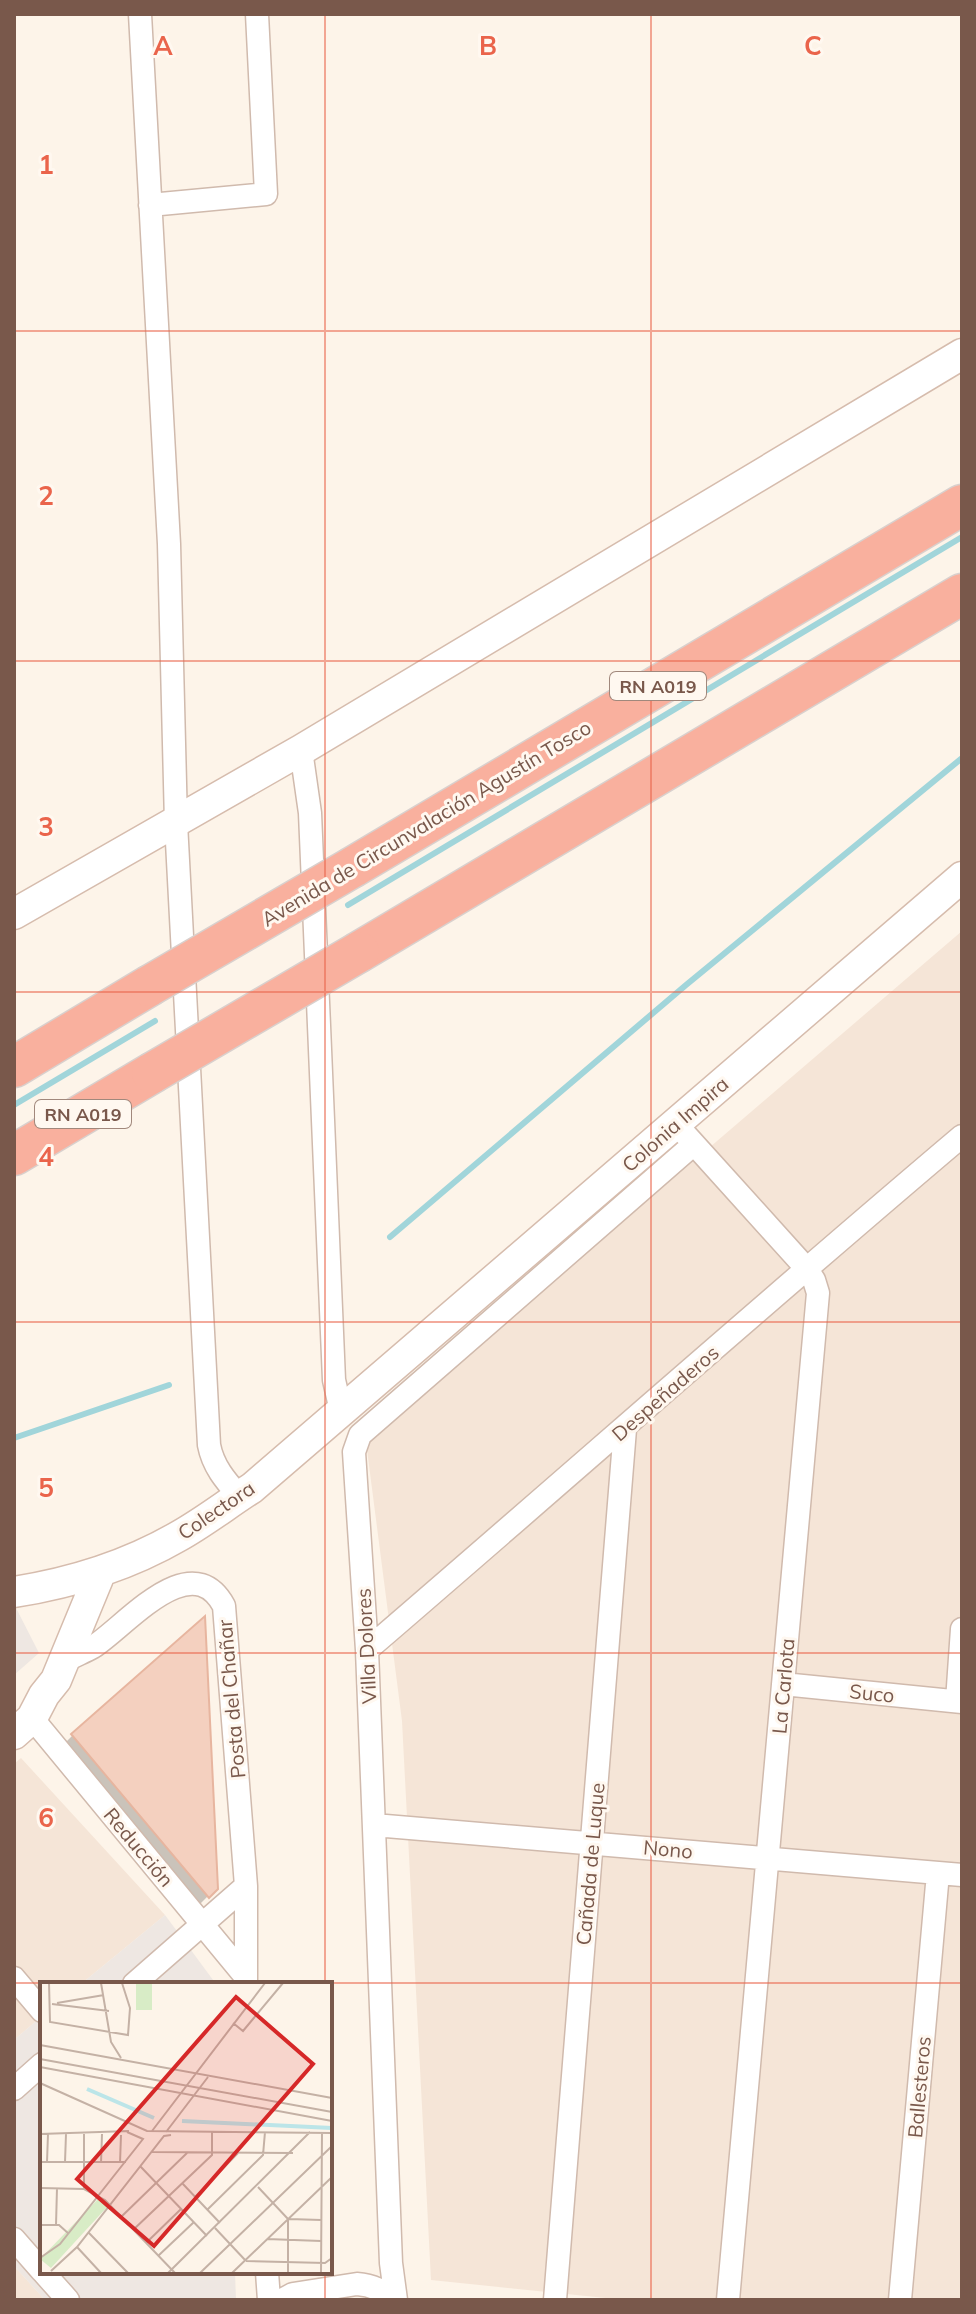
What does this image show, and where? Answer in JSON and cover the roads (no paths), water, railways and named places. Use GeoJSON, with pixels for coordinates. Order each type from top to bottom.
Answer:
{"type":"FeatureCollection","features":[{"type":"Feature","properties":{"kind":"highway","name":"Avenida de Circunvalación Agustín Tosco"},"geometry":{"type":"LineString","coordinates":[[14,1067],[962,505]]}},
{"type":"Feature","properties":{"kind":"highway","name":"RN A019"},"geometry":{"type":"LineString","coordinates":[[14,1155],[962,594]]}},
{"type":"Feature","properties":{"kind":"street"},"geometry":{"type":"LineString","coordinates":[[140,14],[169,544],[176,823],[209,1445],[214,1463],[239,1496]]}},
{"type":"Feature","properties":{"kind":"street"},"geometry":{"type":"LineString","coordinates":[[150,205],[266,194],[257,14]]}},
{"type":"Feature","properties":{"kind":"street"},"geometry":{"type":"LineString","coordinates":[[14,914],[301,750],[962,354]]}},
{"type":"Feature","properties":{"kind":"street"},"geometry":{"type":"LineString","coordinates":[[301,750],[310,813],[334,1380],[341,1411]]}},
{"type":"Feature","properties":{"kind":"street","name":"Colonia Impira"},"geometry":{"type":"LineString","coordinates":[[386,1370],[685,1134],[962,877]]}},
{"type":"Feature","properties":{"kind":"street","name":"La Carlota"},"geometry":{"type":"LineString","coordinates":[[685,1134],[806,1268],[818,1293],[728,2300]]}},
{"type":"Feature","properties":{"kind":"street","name":"Villa Dolores"},"geometry":{"type":"LineString","coordinates":[[396,2300],[390,2248],[367,1650],[354,1452],[360,1435],[685,1134]]}},
{"type":"Feature","properties":{"kind":"street","name":"Despeñaderos"},"geometry":{"type":"LineString","coordinates":[[367,1650],[962,1136]]}},
{"type":"Feature","properties":{"kind":"street","name":"Colectora"},"geometry":{"type":"LineString","coordinates":[[14,1592],[46,1587],[101,1571],[176,1538],[281,1464],[386,1370]]}},
{"type":"Feature","properties":{"kind":"street","name":"Cañada de Luque"},"geometry":{"type":"LineString","coordinates":[[555,2300],[625,1429]]}},
{"type":"Feature","properties":{"kind":"street"},"geometry":{"type":"LineString","coordinates":[[23,1726],[65,1661],[101,1571]]}},
{"type":"Feature","properties":{"kind":"street","name":"Posta del Chañar"},"geometry":{"type":"LineString","coordinates":[[65,1661],[93,1647],[166,1589],[198,1583],[218,1595],[224,1606],[246,1886],[246,1980]]}},
{"type":"Feature","properties":{"kind":"street"},"geometry":{"type":"LineString","coordinates":[[959,1702],[962,1629]]}},
{"type":"Feature","properties":{"kind":"street","name":"Suco"},"geometry":{"type":"LineString","coordinates":[[783,1684],[959,1702]]}},
{"type":"Feature","properties":{"kind":"street","name":"Reducción"},"geometry":{"type":"LineString","coordinates":[[23,1726],[203,1924],[246,1980]]}},
{"type":"Feature","properties":{"kind":"street","name":"Nono"},"geometry":{"type":"LineString","coordinates":[[374,1825],[962,1875]]}},
{"type":"Feature","properties":{"kind":"street","name":"Ballesteros"},"geometry":{"type":"LineString","coordinates":[[900,2300],[938,1873]]}},
{"type":"Feature","properties":{"kind":"street"},"geometry":{"type":"LineString","coordinates":[[136,1982],[246,1886]]}},
{"type":"Feature","properties":{"kind":"street"},"geometry":{"type":"LineString","coordinates":[[14,1978],[40,2009]]}},
{"type":"Feature","properties":{"kind":"street"},"geometry":{"type":"LineString","coordinates":[[14,2089],[40,2066]]}},
{"type":"Feature","properties":{"kind":"street"},"geometry":{"type":"LineString","coordinates":[[14,2239],[40,2269]]}},
{"type":"Feature","properties":{"kind":"street"},"geometry":{"type":"LineString","coordinates":[[45,2274],[68,2300]]}},
{"type":"Feature","properties":{"kind":"street"},"geometry":{"type":"LineString","coordinates":[[267,2274],[269,2300]]}},
{"type":"Feature","properties":{"kind":"street"},"geometry":{"type":"LineString","coordinates":[[282,2300],[293,2294],[357,2284],[382,2290],[396,2300]]}},
{"type":"Feature","properties":{"kind":"waterway"},"geometry":{"type":"LineString","coordinates":[[348,905],[962,537]]}},
{"type":"Feature","properties":{"kind":"waterway"},"geometry":{"type":"LineString","coordinates":[[390,1237],[686,985],[962,758]]}},
{"type":"Feature","properties":{"kind":"waterway"},"geometry":{"type":"LineString","coordinates":[[14,1105],[155,1021]]}},
{"type":"Feature","properties":{"kind":"waterway"},"geometry":{"type":"LineString","coordinates":[[14,1438],[169,1385]]}}]}
